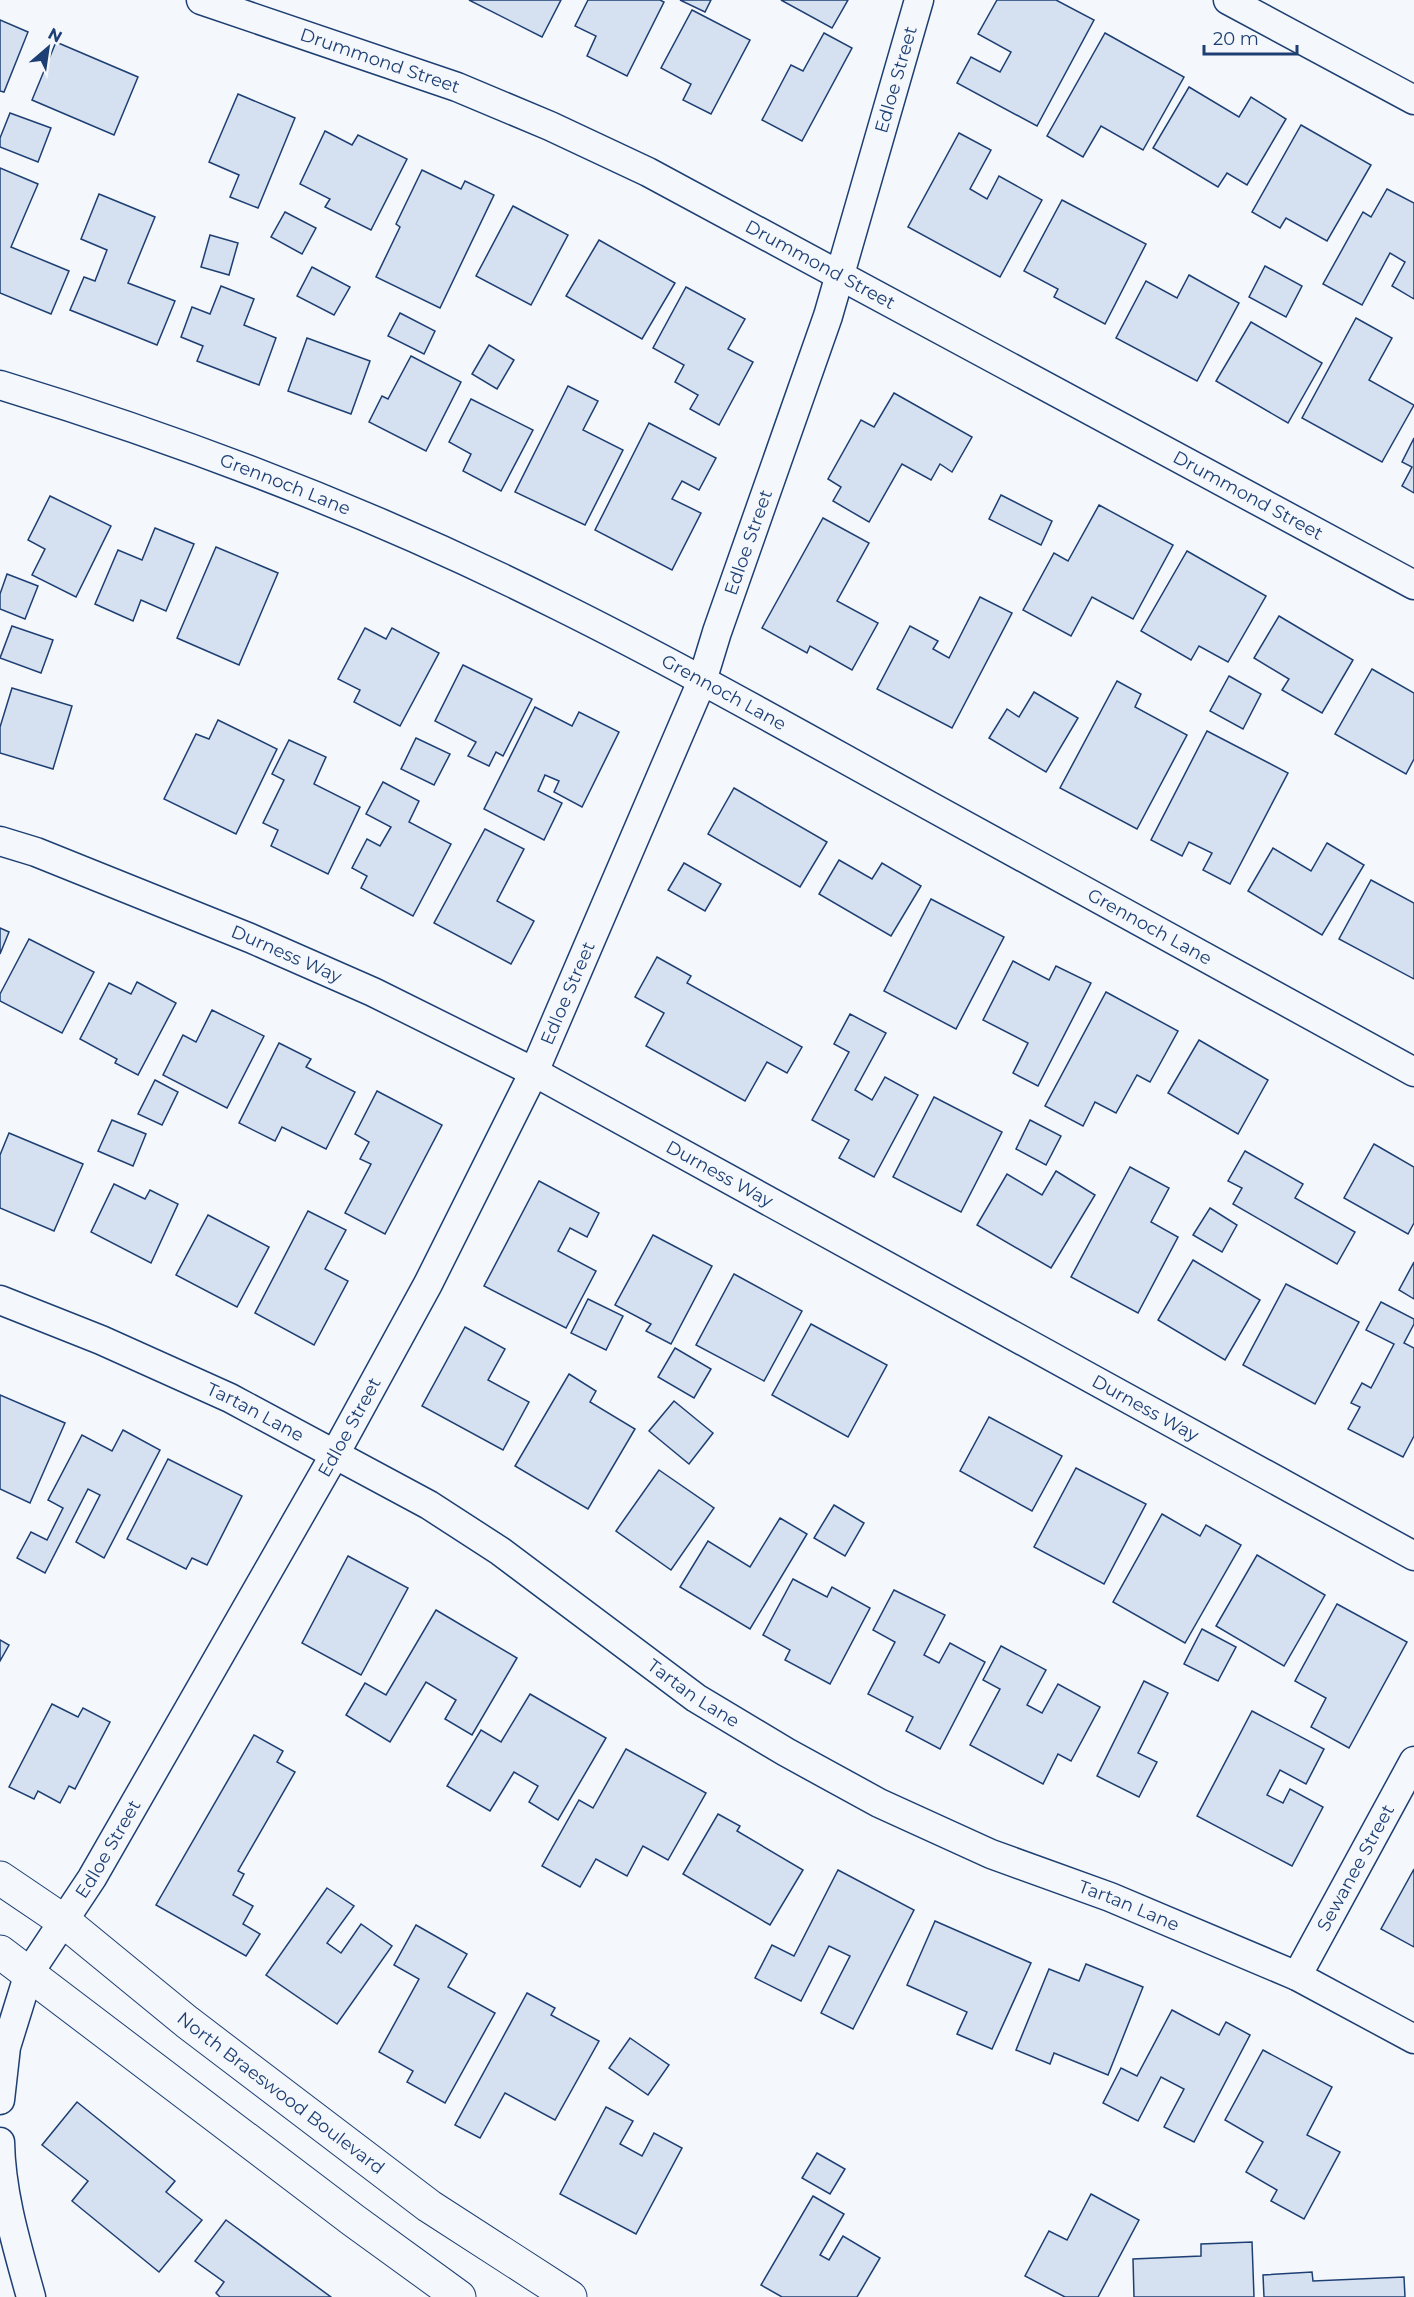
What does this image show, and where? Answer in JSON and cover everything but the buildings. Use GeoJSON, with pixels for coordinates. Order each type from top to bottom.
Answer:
{"type":"FeatureCollection","features":[{"type":"Feature","properties":{"kind":"main road","name":"North Braeswood Boulevard"},"geometry":{"type":"LineString","coordinates":[[0,1878],[65,1922],[187,2022],[420,2199],[570,2297]]}},
{"type":"Feature","properties":{"kind":"main road"},"geometry":{"type":"LineString","coordinates":[[0,1952],[353,2220],[459,2297]]}},
{"type":"Feature","properties":{"kind":"street","name":"Drummond Street"},"geometry":{"type":"LineString","coordinates":[[201,0],[458,87],[550,126],[648,172],[1414,585]]}},
{"type":"Feature","properties":{"kind":"street","name":"Edloe Street"},"geometry":{"type":"LineString","coordinates":[[0,2100],[6,2047],[29,1973],[65,1922],[92,1878],[334,1454],[428,1284],[534,1072],[702,681],[841,275],[919,0]]}},
{"type":"Feature","properties":{"kind":"street"},"geometry":{"type":"LineString","coordinates":[[1228,0],[1414,100]]}},
{"type":"Feature","properties":{"kind":"street","name":"Grennoch Lane"},"geometry":{"type":"LineString","coordinates":[[0,385],[148,433],[280,483],[423,542],[559,606],[702,681],[1414,1072]]}},
{"type":"Feature","properties":{"kind":"street","name":"Durness Way"},"geometry":{"type":"LineString","coordinates":[[0,841],[36,852],[260,942],[373,992],[534,1072],[1414,1556]]}},
{"type":"Feature","properties":{"kind":"street","name":"Tartan Lane"},"geometry":{"type":"LineString","coordinates":[[0,1300],[101,1340],[230,1398],[429,1505],[500,1551],[696,1698],[786,1752],[879,1803],[991,1854],[1110,1897],[1297,1976],[1414,2038]]}},
{"type":"Feature","properties":{"kind":"street","name":"Sewanee Street"},"geometry":{"type":"LineString","coordinates":[[1297,1976],[1414,1761]]}},
{"type":"Feature","properties":{"kind":"street"},"geometry":{"type":"LineString","coordinates":[[0,2142],[5,2197],[31,2297]]}}]}
